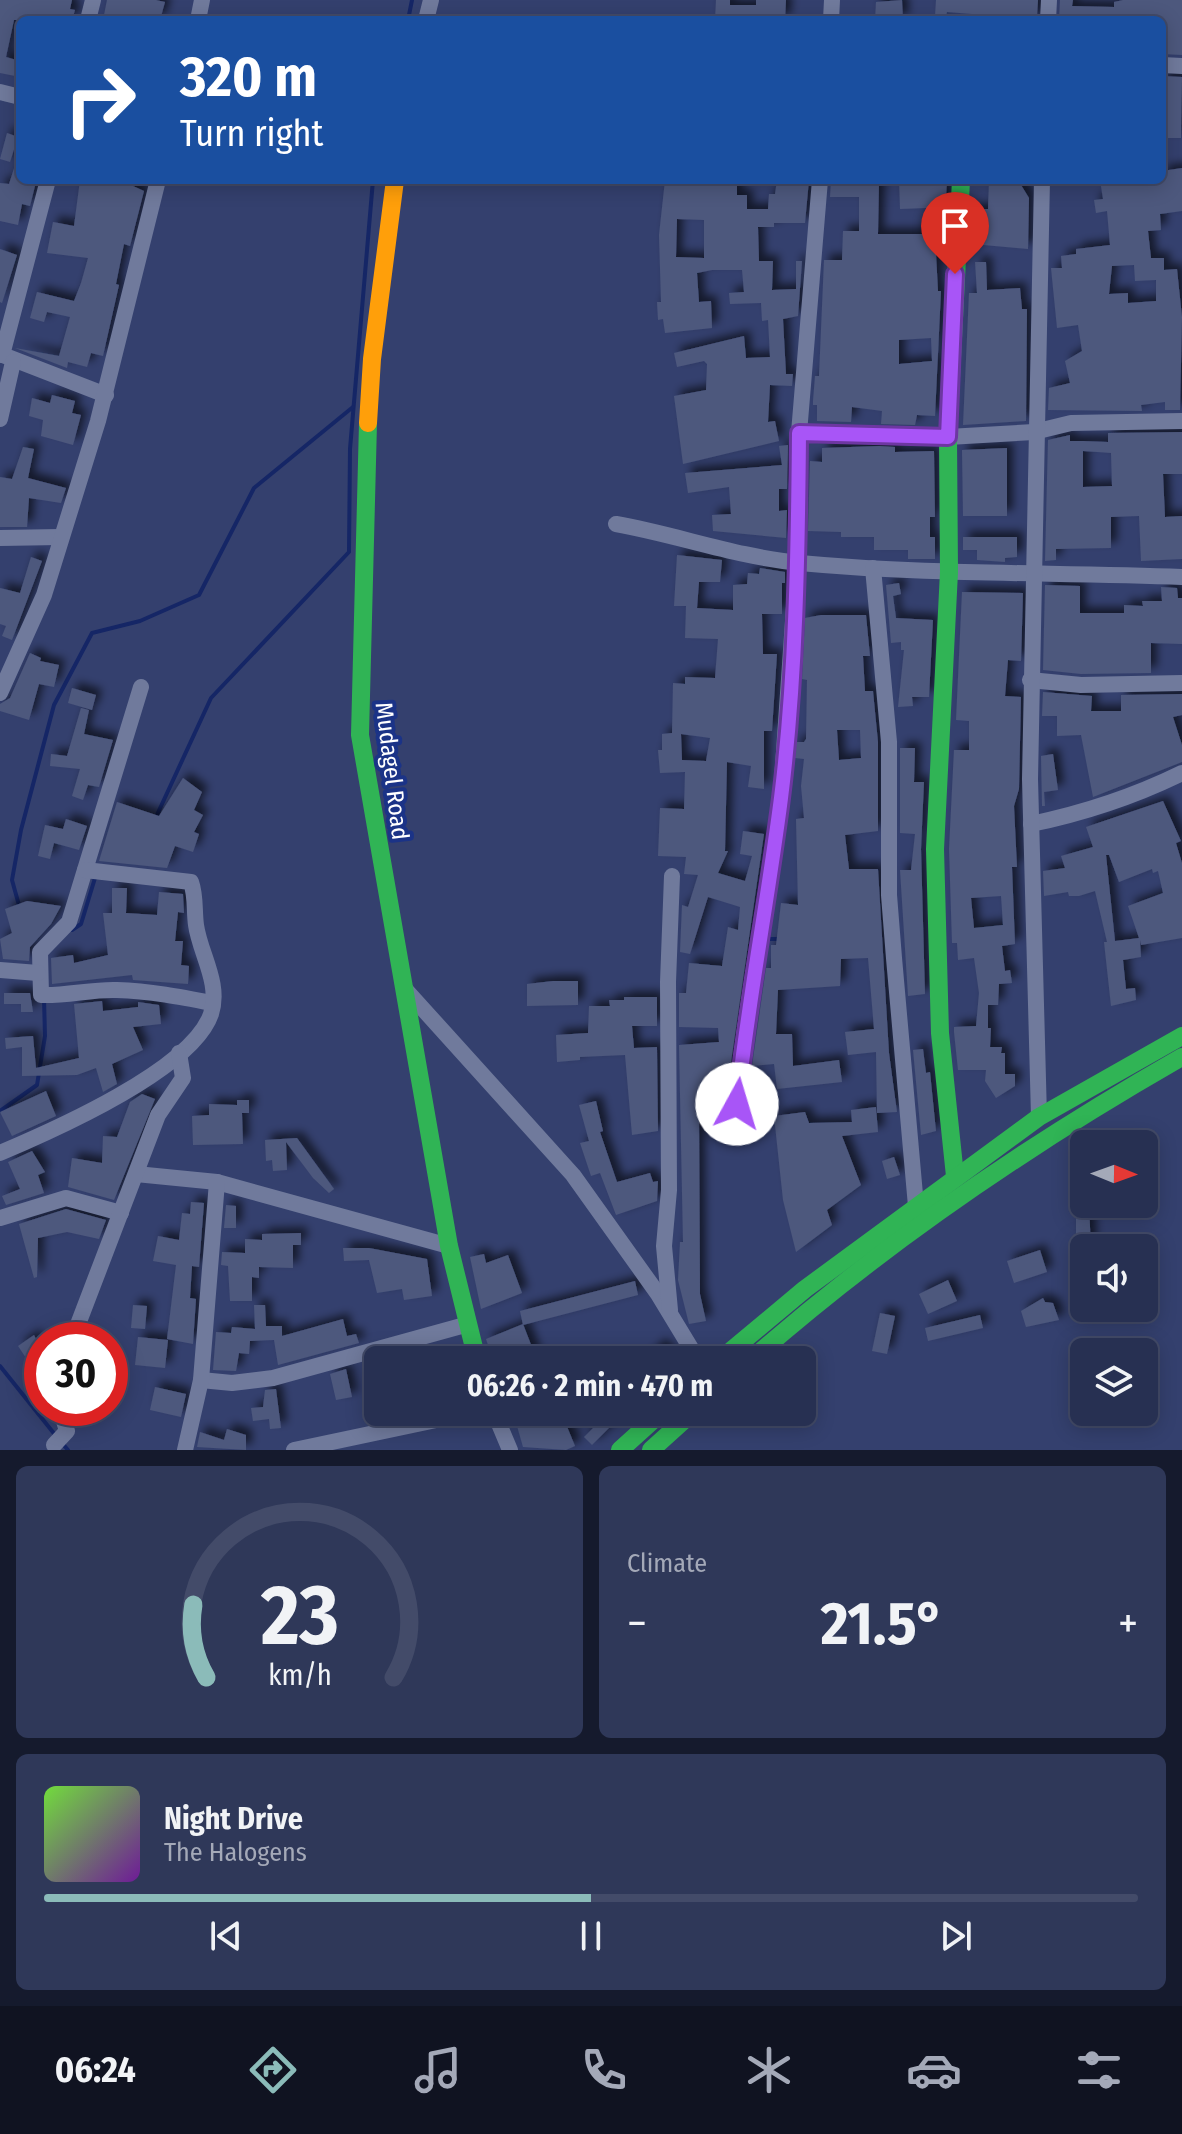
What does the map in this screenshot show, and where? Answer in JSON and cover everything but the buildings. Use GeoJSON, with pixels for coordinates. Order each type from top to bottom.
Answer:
{"type":"FeatureCollection","features":[{"type":"Feature","properties":{"kind":"street"},"geometry":{"type":"LineString","coordinates":[[0,419],[5,357],[47,184]]}},
{"type":"Feature","properties":{"kind":"street"},"geometry":{"type":"LineString","coordinates":[[0,693],[44,595],[106,395],[157,184]]}},
{"type":"Feature","properties":{"kind":"street","name":"Mudagel Road"},"geometry":{"type":"LineString","coordinates":[[394,184],[372,359],[358,699],[361,752],[449,1246],[472,1346]]}},
{"type":"Feature","properties":{"kind":"street"},"geometry":{"type":"LineString","coordinates":[[737,1104],[745,1029],[781,795],[797,563],[799,433],[820,184]]}},
{"type":"Feature","properties":{"kind":"street"},"geometry":{"type":"LineString","coordinates":[[955,1176],[940,1033],[935,849],[949,572],[948,437],[961,184]]}},
{"type":"Feature","properties":{"kind":"street"},"geometry":{"type":"LineString","coordinates":[[1039,1117],[1030,680],[1036,574],[1034,432],[1042,184]]}},
{"type":"Feature","properties":{"kind":"street"},"geometry":{"type":"LineString","coordinates":[[5,357],[106,395]]}},
{"type":"Feature","properties":{"kind":"street"},"geometry":{"type":"LineString","coordinates":[[799,433],[948,437],[1034,432],[1071,423],[1182,421]]}},
{"type":"Feature","properties":{"kind":"street"},"geometry":{"type":"LineString","coordinates":[[616,524],[699,545],[797,563],[949,572],[1182,577]]}},
{"type":"Feature","properties":{"kind":"street"},"geometry":{"type":"LineString","coordinates":[[0,538],[60,537]]}},
{"type":"Feature","properties":{"kind":"street"},"geometry":{"type":"LineString","coordinates":[[873,568],[889,742],[893,948],[916,1206]]}},
{"type":"Feature","properties":{"kind":"street"},"geometry":{"type":"LineString","coordinates":[[1030,680],[1081,685],[1182,683]]}},
{"type":"Feature","properties":{"kind":"street"},"geometry":{"type":"LineString","coordinates":[[141,687],[69,922],[40,952],[38,973],[41,995],[78,996],[113,990],[152,992],[212,1003]]}},
{"type":"Feature","properties":{"kind":"street"},"geometry":{"type":"LineString","coordinates":[[1031,824],[1079,815],[1143,792],[1182,773]]}},
{"type":"Feature","properties":{"kind":"street"},"geometry":{"type":"LineString","coordinates":[[0,1153],[110,1104],[190,1046],[208,1020],[212,981],[196,926],[191,882],[85,870]]}},
{"type":"Feature","properties":{"kind":"street"},"geometry":{"type":"LineString","coordinates":[[670,1312],[664,1246],[669,1190],[668,982],[672,876]]}},
{"type":"Feature","properties":{"kind":"street"},"geometry":{"type":"LineString","coordinates":[[0,970],[38,973]]}},
{"type":"Feature","properties":{"kind":"street"},"geometry":{"type":"LineString","coordinates":[[404,988],[573,1175],[670,1312],[690,1346]]}},
{"type":"Feature","properties":{"kind":"street"},"geometry":{"type":"LineString","coordinates":[[737,1346],[805,1289],[1039,1117],[1182,1036]]}},
{"type":"Feature","properties":{"kind":"street"},"geometry":{"type":"LineString","coordinates":[[79,1322],[158,1115],[183,1078],[179,1053]]}},
{"type":"Feature","properties":{"kind":"street"},"geometry":{"type":"LineString","coordinates":[[767,1346],[821,1297],[1017,1155],[1052,1131],[1182,1057]]}},
{"type":"Feature","properties":{"kind":"street"},"geometry":{"type":"LineString","coordinates":[[136,1174],[217,1182],[449,1246]]}},
{"type":"Feature","properties":{"kind":"street"},"geometry":{"type":"LineString","coordinates":[[185,1450],[201,1380],[217,1182]]}},
{"type":"Feature","properties":{"kind":"street"},"geometry":{"type":"LineString","coordinates":[[0,1218],[66,1198],[121,1213]]}},
{"type":"Feature","properties":{"kind":"street"},"geometry":{"type":"LineString","coordinates":[[201,1380],[232,1383],[273,1378],[465,1325]]}},
{"type":"Feature","properties":{"kind":"street"},"geometry":{"type":"LineString","coordinates":[[54,1445],[67,1431],[65,1426]]}},
{"type":"Feature","properties":{"kind":"street"},"geometry":{"type":"LineString","coordinates":[[294,1450],[408,1426]]}},
{"type":"Feature","properties":{"kind":"street"},"geometry":{"type":"LineString","coordinates":[[500,1426],[510,1450]]}},
{"type":"Feature","properties":{"kind":"street"},"geometry":{"type":"LineString","coordinates":[[620,1450],[647,1426]]}},
{"type":"Feature","properties":{"kind":"street"},"geometry":{"type":"LineString","coordinates":[[651,1450],[678,1426]]}},
{"type":"Feature","properties":{"kind":"waterway"},"geometry":{"type":"LineString","coordinates":[[409,16],[412,0]]}},
{"type":"Feature","properties":{"kind":"waterway"},"geometry":{"type":"LineString","coordinates":[[156,817],[211,698],[349,552],[350,449],[373,184]]}},
{"type":"Feature","properties":{"kind":"waterway"},"geometry":{"type":"LineString","coordinates":[[20,909],[12,880],[21,830],[54,705],[92,633],[140,621],[199,595],[254,488],[353,407]]}},
{"type":"Feature","properties":{"kind":"waterway"},"geometry":{"type":"LineString","coordinates":[[72,930],[81,924],[95,878]]}},
{"type":"Feature","properties":{"kind":"waterway"},"geometry":{"type":"LineString","coordinates":[[763,939],[782,939]]}},
{"type":"Feature","properties":{"kind":"waterway"},"geometry":{"type":"LineString","coordinates":[[0,1111],[37,1085],[45,1036],[44,998]]}},
{"type":"Feature","properties":{"kind":"waterway"},"geometry":{"type":"LineString","coordinates":[[0,1366],[56,1436]]}},
{"type":"Feature","properties":{"kind":"waterway"},"geometry":{"type":"LineString","coordinates":[[61,1442],[68,1450]]}},
{"type":"Feature","properties":{"kind":"traffic: fast"},"geometry":{"type":"LineString","coordinates":[[955,1176],[940,1033],[935,849],[949,572],[948,437],[961,184]]}},
{"type":"Feature","properties":{"kind":"traffic: fast"},"geometry":{"type":"LineString","coordinates":[[368,423],[360,735],[449,1246],[474,1346]]}},
{"type":"Feature","properties":{"kind":"traffic: fast"},"geometry":{"type":"LineString","coordinates":[[737,1346],[805,1289],[1039,1117],[1182,1036]]}},
{"type":"Feature","properties":{"kind":"traffic: fast"},"geometry":{"type":"LineString","coordinates":[[767,1346],[853,1276],[959,1198],[1068,1125],[1182,1057]]}},
{"type":"Feature","properties":{"kind":"traffic: fast"},"geometry":{"type":"LineString","coordinates":[[620,1450],[647,1426]]}},
{"type":"Feature","properties":{"kind":"traffic: fast"},"geometry":{"type":"LineString","coordinates":[[651,1450],[678,1426]]}},
{"type":"Feature","properties":{"kind":"traffic: slow"},"geometry":{"type":"LineString","coordinates":[[368,423],[372,359],[394,184]]}},
{"type":"Feature","properties":{"kind":"route"},"geometry":{"type":"LineString","coordinates":[[737,1104],[745,1029],[781,795],[797,563],[799,433],[948,437],[955,274]]}}]}
